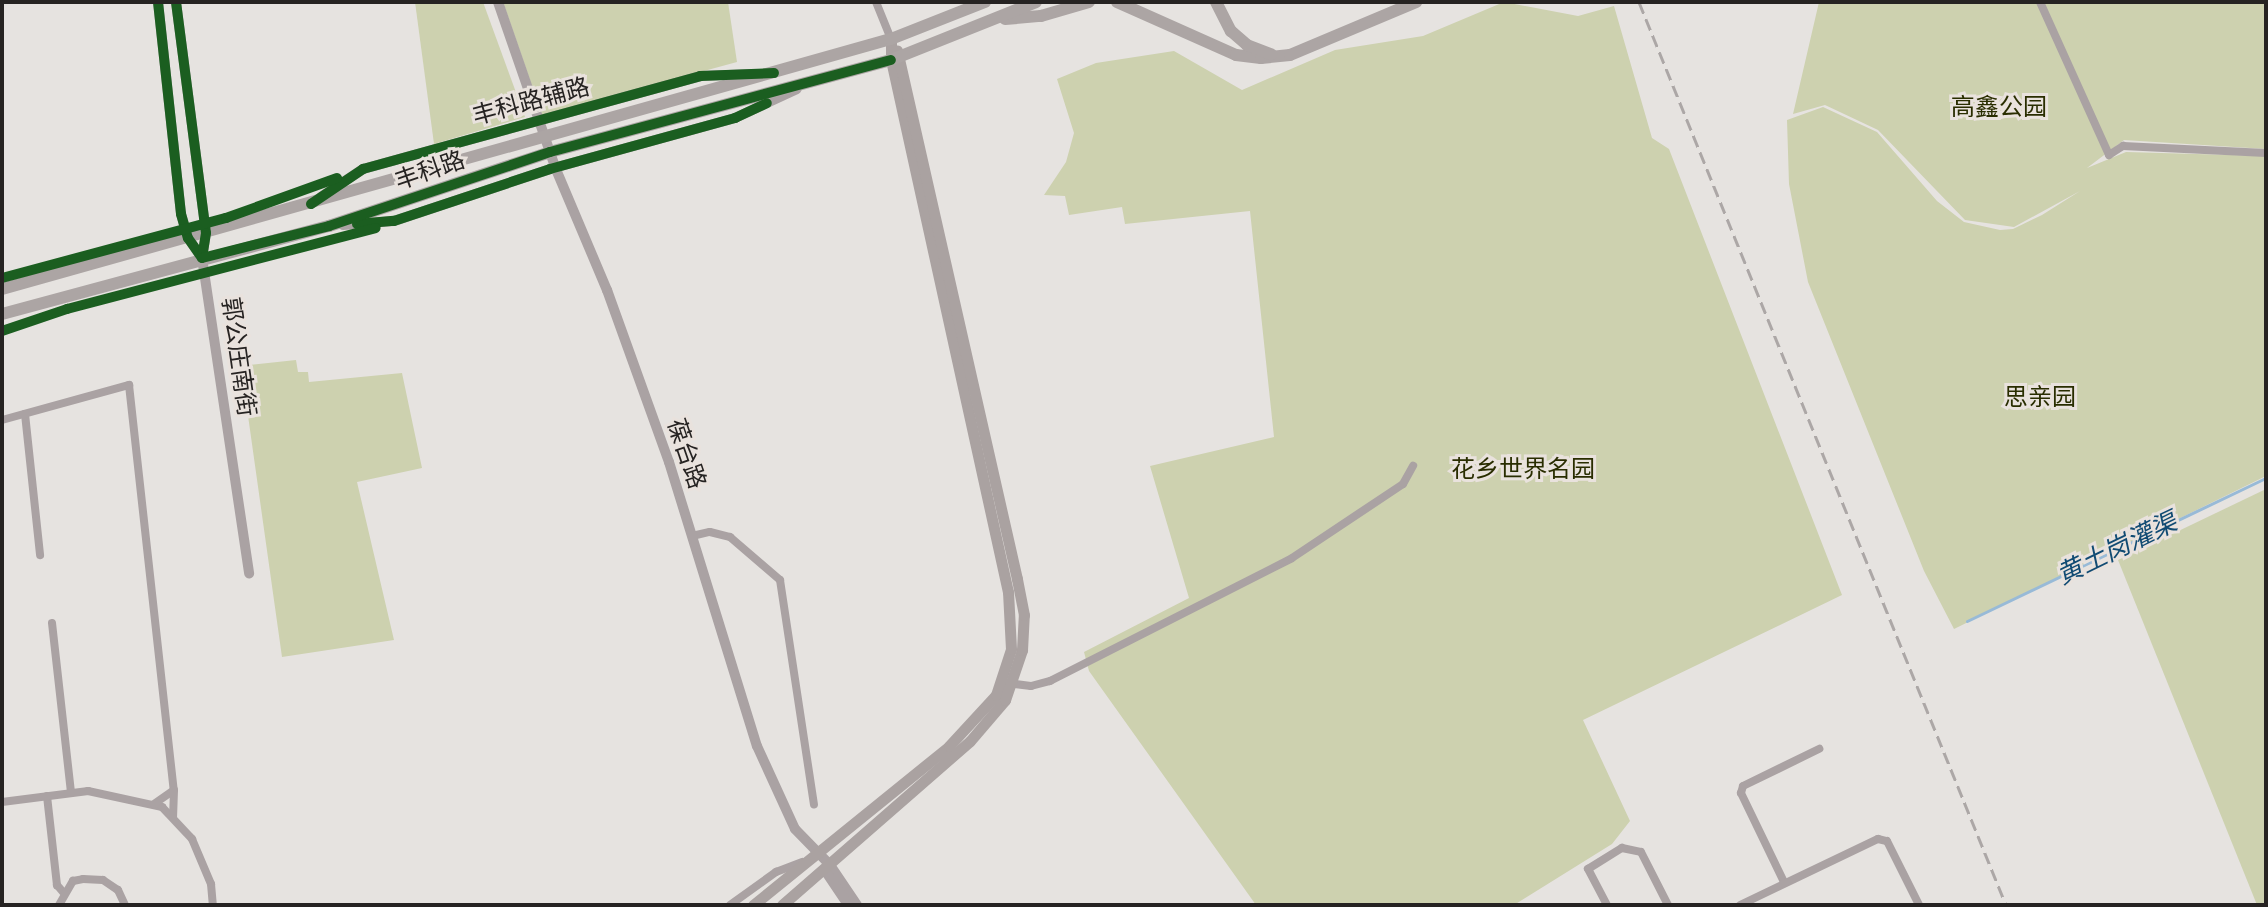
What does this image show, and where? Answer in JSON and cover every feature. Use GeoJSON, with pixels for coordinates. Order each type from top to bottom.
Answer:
{"type":"FeatureCollection","features":[{"type":"Feature","properties":{"kind":"main road","name":"丰科路"},"geometry":{"type":"LineString","coordinates":[[2,289],[891,39],[985,2]]}},
{"type":"Feature","properties":{"kind":"main road","name":"丰科路"},"geometry":{"type":"LineString","coordinates":[[2,314],[329,226],[550,152],[896,58],[1036,2]]}},
{"type":"Feature","properties":{"kind":"main road"},"geometry":{"type":"LineString","coordinates":[[990,21],[1041,16],[1089,2]]}},
{"type":"Feature","properties":{"kind":"main road"},"geometry":{"type":"LineString","coordinates":[[1117,2],[1236,55],[1290,55],[1416,2]]}},
{"type":"Feature","properties":{"kind":"main road"},"geometry":{"type":"LineString","coordinates":[[1216,2],[1231,31],[1247,45],[1290,55]]}},
{"type":"Feature","properties":{"kind":"main road"},"geometry":{"type":"LineString","coordinates":[[782,905],[970,741],[997,712],[1008,684],[1024,615],[891,39]]}},
{"type":"Feature","properties":{"kind":"main road"},"geometry":{"type":"LineString","coordinates":[[753,905],[818,856],[949,746],[1008,684]]}},
{"type":"Feature","properties":{"kind":"street"},"geometry":{"type":"LineString","coordinates":[[158,2],[188,238],[202,258]]}},
{"type":"Feature","properties":{"kind":"street","name":"郭公庄南街"},"geometry":{"type":"LineString","coordinates":[[176,2],[206,233],[202,258],[249,574]]}},
{"type":"Feature","properties":{"kind":"street","name":"葆台路"},"geometry":{"type":"LineString","coordinates":[[498,2],[555,167],[607,290],[692,536],[757,746],[795,829],[857,905]]}},
{"type":"Feature","properties":{"kind":"street"},"geometry":{"type":"LineString","coordinates":[[876,2],[891,39]]}},
{"type":"Feature","properties":{"kind":"street"},"geometry":{"type":"LineString","coordinates":[[2040,2],[2109,155],[2123,146],[2266,153]]}},
{"type":"Feature","properties":{"kind":"street","name":"丰科路辅路"},"geometry":{"type":"LineString","coordinates":[[311,204],[363,169],[700,76],[774,73]]}},
{"type":"Feature","properties":{"kind":"street"},"geometry":{"type":"LineString","coordinates":[[329,226],[394,221],[555,167],[735,118],[815,81]]}},
{"type":"Feature","properties":{"kind":"street"},"geometry":{"type":"LineString","coordinates":[[2,420],[129,385],[174,790],[173,817]]}},
{"type":"Feature","properties":{"kind":"street"},"geometry":{"type":"LineString","coordinates":[[25,414],[40,555]]}},
{"type":"Feature","properties":{"kind":"street"},"geometry":{"type":"LineString","coordinates":[[1008,684],[1050,681],[1292,558],[1403,484],[1413,466]]}},
{"type":"Feature","properties":{"kind":"street"},"geometry":{"type":"LineString","coordinates":[[692,536],[710,532],[730,537],[780,580],[814,804]]}},
{"type":"Feature","properties":{"kind":"street"},"geometry":{"type":"LineString","coordinates":[[52,623],[71,793]]}},
{"type":"Feature","properties":{"kind":"street"},"geometry":{"type":"LineString","coordinates":[[1784,882],[1741,793],[1743,786],[1819,749]]}},
{"type":"Feature","properties":{"kind":"street"},"geometry":{"type":"LineString","coordinates":[[154,804],[174,790]]}},
{"type":"Feature","properties":{"kind":"street"},"geometry":{"type":"LineString","coordinates":[[2,802],[71,793],[109,792],[154,804],[173,817],[202,859],[213,905]]}},
{"type":"Feature","properties":{"kind":"street"},"geometry":{"type":"LineString","coordinates":[[47,796],[57,885],[63,892]]}},
{"type":"Feature","properties":{"kind":"street"},"geometry":{"type":"LineString","coordinates":[[1740,905],[1878,839],[1887,841],[1919,905]]}},
{"type":"Feature","properties":{"kind":"street"},"geometry":{"type":"LineString","coordinates":[[1607,905],[1588,869],[1622,848],[1641,852],[1668,905]]}},
{"type":"Feature","properties":{"kind":"street"},"geometry":{"type":"LineString","coordinates":[[730,905],[776,872],[818,856]]}},
{"type":"Feature","properties":{"kind":"street","name":"葆台路"},"geometry":{"type":"LineString","coordinates":[[827,867],[848,905]]}},
{"type":"Feature","properties":{"kind":"street"},"geometry":{"type":"LineString","coordinates":[[59,905],[63,892],[73,881],[103,880],[118,890],[125,905]]}},
{"type":"Feature","properties":{"kind":"green space"},"geometry":{"type":"Polygon","coordinates":[[[415,2],[483,2],[525,117],[434,144],[415,2]]]}},
{"type":"Feature","properties":{"kind":"green space"},"geometry":{"type":"Polygon","coordinates":[[[503,2],[728,2],[737,62],[542,115],[503,2]]]}},
{"type":"Feature","properties":{"kind":"green space","name":"花乡世界名园"},"geometry":{"type":"Polygon","coordinates":[[[1504,2],[1578,16],[1614,6],[1652,138],[1669,149],[1842,595],[1583,720],[1630,821],[1612,844],[1514,905],[1256,905],[1089,671],[1084,652],[1189,598],[1150,466],[1274,437],[1250,211],[1125,224],[1122,207],[1069,215],[1065,196],[1044,195],[1066,162],[1074,133],[1057,79],[1096,63],[1174,51],[1242,90],[1335,50],[1423,36],[1504,2]]]}},
{"type":"Feature","properties":{"kind":"green space","name":"思亲园"},"geometry":{"type":"Polygon","coordinates":[[[1819,2],[2266,2],[2266,149],[2124,140],[2087,168],[2126,152],[2266,156],[2266,476],[1954,629],[1924,571],[1808,282],[1789,184],[1787,120],[1823,107],[1877,132],[1937,201],[1964,222],[2000,230],[2013,229],[2080,191],[2014,227],[1965,220],[1878,130],[1825,105],[1793,114],[1819,2]]]}},
{"type":"Feature","properties":{"kind":"green space"},"geometry":{"type":"Polygon","coordinates":[[[296,360],[298,372],[308,372],[309,382],[402,373],[422,468],[357,482],[394,640],[282,657],[241,366],[296,360]]]}},
{"type":"Feature","properties":{"kind":"green space"},"geometry":{"type":"Polygon","coordinates":[[[2266,489],[2266,905],[2257,905],[2118,560],[2266,489]]]}},
{"type":"Feature","properties":{"kind":"waterway","name":"黄土岗灌渠"},"geometry":{"type":"LineString","coordinates":[[1967,621],[2266,478]]}},
{"type":"Feature","properties":{"kind":"railway"},"geometry":{"type":"LineString","coordinates":[[1639,2],[2006,905]]}},
{"type":"Feature","properties":{"kind":"cycle path"},"geometry":{"type":"LineString","coordinates":[[158,2],[181,214],[188,238],[202,258]]}},
{"type":"Feature","properties":{"kind":"cycle path"},"geometry":{"type":"LineString","coordinates":[[176,2],[206,233],[202,258]]}},
{"type":"Feature","properties":{"kind":"cycle path"},"geometry":{"type":"LineString","coordinates":[[202,258],[329,226],[550,152],[891,60]]}},
{"type":"Feature","properties":{"kind":"cycle path"},"geometry":{"type":"LineString","coordinates":[[311,204],[363,169],[700,76],[774,73]]}},
{"type":"Feature","properties":{"kind":"cycle path"},"geometry":{"type":"LineString","coordinates":[[357,224],[394,221],[550,169],[735,118],[767,103]]}},
{"type":"Feature","properties":{"kind":"cycle path"},"geometry":{"type":"LineString","coordinates":[[2,278],[226,218],[337,178]]}},
{"type":"Feature","properties":{"kind":"cycle path"},"geometry":{"type":"LineString","coordinates":[[2,331],[67,309],[376,228]]}},
{"type":"Feature","properties":{"kind":"park label","name":"高鑫公园"},"geometry":{"type":"Point","coordinates":[1999,108]}}]}
